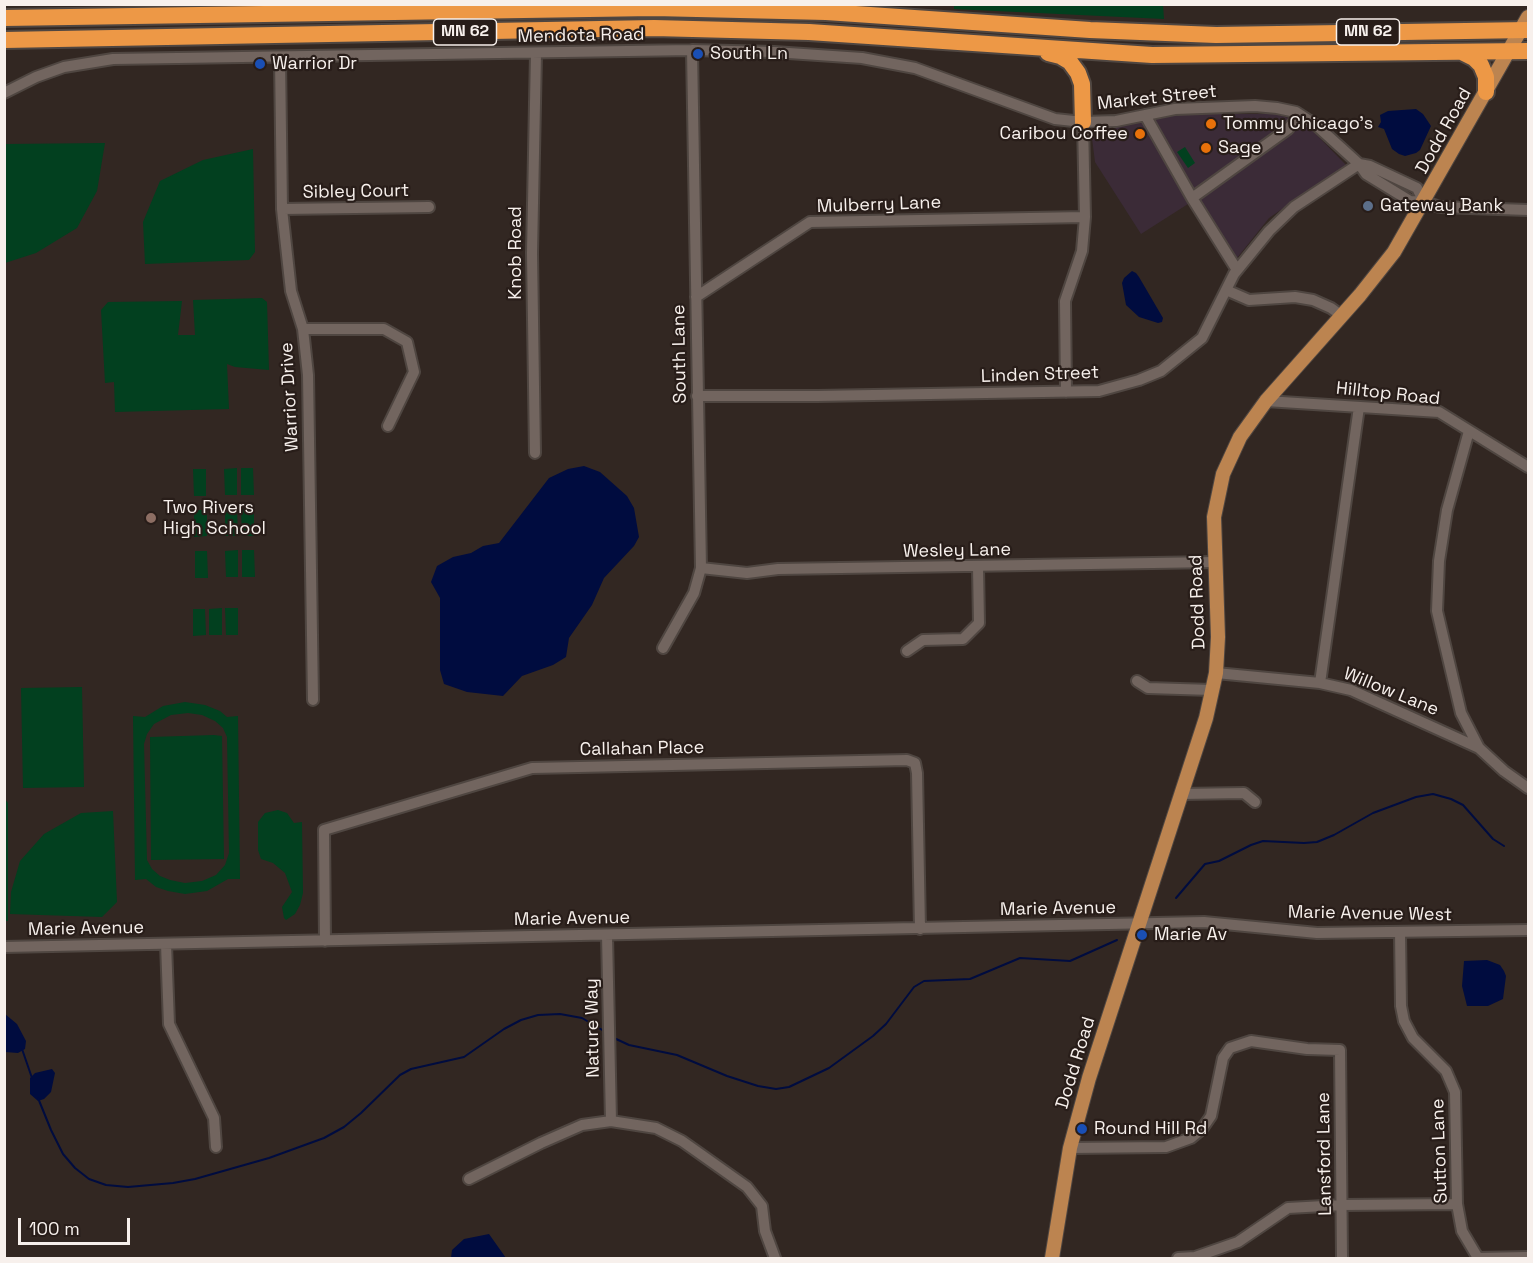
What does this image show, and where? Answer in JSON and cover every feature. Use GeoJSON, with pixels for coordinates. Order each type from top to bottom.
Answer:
{"type":"FeatureCollection","features":[{"type":"Feature","properties":{"kind":"highway","name":"MN 62"},"geometry":{"type":"LineString","coordinates":[[4,18],[654,8],[815,12],[1090,30],[1215,35],[1526,26]]}},
{"type":"Feature","properties":{"kind":"highway"},"geometry":{"type":"LineString","coordinates":[[699,30],[771,23],[803,25],[813,19],[815,12]]}},
{"type":"Feature","properties":{"kind":"highway","name":"MN 62"},"geometry":{"type":"LineString","coordinates":[[4,40],[630,29],[809,32],[1152,55],[1528,51]]}},
{"type":"Feature","properties":{"kind":"highway"},"geometry":{"type":"LineString","coordinates":[[1020,47],[1060,56],[1070,62],[1082,84],[1083,122]]}},
{"type":"Feature","properties":{"kind":"highway"},"geometry":{"type":"LineString","coordinates":[[1462,52],[1474,58],[1480,65],[1486,78],[1486,92]]}},
{"type":"Feature","properties":{"kind":"main road","name":"Dodd Road"},"geometry":{"type":"LineString","coordinates":[[1052,1258],[1070,1148],[1089,1078],[1206,718],[1216,673],[1218,637],[1215,517],[1223,474],[1240,436],[1266,401],[1342,316],[1394,252],[1526,26]]}},
{"type":"Feature","properties":{"kind":"street","name":"Mendota Road"},"geometry":{"type":"LineString","coordinates":[[4,93],[36,77],[64,67],[113,59],[692,50],[774,52],[873,60],[915,68],[1055,119],[1083,122]]}},
{"type":"Feature","properties":{"kind":"street","name":"South Lane"},"geometry":{"type":"LineString","coordinates":[[663,648],[694,593],[701,568],[692,50]]}},
{"type":"Feature","properties":{"kind":"street","name":"Knob Road"},"geometry":{"type":"LineString","coordinates":[[535,453],[532,253],[536,53]]}},
{"type":"Feature","properties":{"kind":"street","name":"Warrior Drive"},"geometry":{"type":"LineString","coordinates":[[280,58],[282,209],[291,291],[303,329],[308,375],[313,700]]}},
{"type":"Feature","properties":{"kind":"street","name":"Market Street"},"geometry":{"type":"LineString","coordinates":[[1083,122],[1116,121],[1175,109],[1255,106],[1277,108],[1300,114],[1329,135],[1359,164],[1370,166],[1417,188],[1424,202]]}},
{"type":"Feature","properties":{"kind":"street"},"geometry":{"type":"LineString","coordinates":[[1192,198],[1288,129],[1300,114]]}},
{"type":"Feature","properties":{"kind":"street"},"geometry":{"type":"LineString","coordinates":[[1145,115],[1192,198],[1237,270]]}},
{"type":"Feature","properties":{"kind":"street"},"geometry":{"type":"LineString","coordinates":[[1066,392],[1065,301],[1082,251],[1085,217],[1083,122]]}},
{"type":"Feature","properties":{"kind":"street","name":"Linden Street"},"geometry":{"type":"LineString","coordinates":[[697,396],[1099,391],[1161,371],[1202,338],[1237,270],[1269,231],[1294,207],[1359,164]]}},
{"type":"Feature","properties":{"kind":"street"},"geometry":{"type":"LineString","coordinates":[[1424,202],[1440,207],[1528,210]]}},
{"type":"Feature","properties":{"kind":"street","name":"Sibley Court"},"geometry":{"type":"LineString","coordinates":[[282,209],[429,207]]}},
{"type":"Feature","properties":{"kind":"street","name":"Mulberry Lane"},"geometry":{"type":"LineString","coordinates":[[696,297],[810,222],[1085,217]]}},
{"type":"Feature","properties":{"kind":"street"},"geometry":{"type":"LineString","coordinates":[[1226,290],[1249,300],[1295,297],[1313,300],[1342,316]]}},
{"type":"Feature","properties":{"kind":"street"},"geometry":{"type":"LineString","coordinates":[[303,329],[384,329],[407,342],[414,372],[388,426]]}},
{"type":"Feature","properties":{"kind":"street","name":"Hilltop Road"},"geometry":{"type":"LineString","coordinates":[[1266,401],[1439,412],[1528,467]]}},
{"type":"Feature","properties":{"kind":"street"},"geometry":{"type":"LineString","coordinates":[[1320,683],[1359,407]]}},
{"type":"Feature","properties":{"kind":"street"},"geometry":{"type":"LineString","coordinates":[[1469,430],[1447,510],[1439,561],[1437,611],[1461,713],[1479,748],[1504,771],[1528,788]]}},
{"type":"Feature","properties":{"kind":"street","name":"Wesley Lane"},"geometry":{"type":"LineString","coordinates":[[701,568],[747,573],[778,569],[1215,562]]}},
{"type":"Feature","properties":{"kind":"street"},"geometry":{"type":"LineString","coordinates":[[907,651],[923,640],[963,639],[979,623],[978,567]]}},
{"type":"Feature","properties":{"kind":"street","name":"Willow Lane"},"geometry":{"type":"LineString","coordinates":[[1216,673],[1320,683],[1351,690],[1479,748]]}},
{"type":"Feature","properties":{"kind":"street"},"geometry":{"type":"LineString","coordinates":[[1137,681],[1148,688],[1212,690]]}},
{"type":"Feature","properties":{"kind":"street","name":"Callahan Place"},"geometry":{"type":"LineString","coordinates":[[325,941],[324,830],[532,768],[567,767],[907,760],[915,763],[920,928]]}},
{"type":"Feature","properties":{"kind":"street"},"geometry":{"type":"LineString","coordinates":[[1181,794],[1244,793],[1255,802]]}},
{"type":"Feature","properties":{"kind":"street","name":"Marie Avenue West"},"geometry":{"type":"LineString","coordinates":[[1140,923],[1204,922],[1317,933],[1528,930]]}},
{"type":"Feature","properties":{"kind":"street","name":"Marie Avenue"},"geometry":{"type":"LineString","coordinates":[[4,947],[1140,923]]}},
{"type":"Feature","properties":{"kind":"street","name":"Sutton Lane"},"geometry":{"type":"LineString","coordinates":[[1400,932],[1401,1006],[1404,1022],[1413,1038],[1446,1071],[1455,1092],[1457,1204],[1462,1231],[1478,1258],[1528,1257]]}},
{"type":"Feature","properties":{"kind":"street","name":"Nature Way"},"geometry":{"type":"LineString","coordinates":[[607,935],[611,1121]]}},
{"type":"Feature","properties":{"kind":"street"},"geometry":{"type":"LineString","coordinates":[[166,944],[169,1024],[214,1118],[216,1147]]}},
{"type":"Feature","properties":{"kind":"street","name":"Lansford Lane"},"geometry":{"type":"LineString","coordinates":[[1070,1148],[1166,1147],[1191,1138],[1202,1129],[1211,1116],[1223,1058],[1230,1048],[1251,1041],[1307,1049],[1340,1050],[1342,1258]]}},
{"type":"Feature","properties":{"kind":"street"},"geometry":{"type":"LineString","coordinates":[[469,1179],[582,1125],[611,1121],[656,1128],[682,1141],[747,1187],[762,1206],[765,1231],[775,1258]]}},
{"type":"Feature","properties":{"kind":"street"},"geometry":{"type":"LineString","coordinates":[[1178,1258],[1195,1257],[1239,1242],[1288,1208],[1457,1204]]}},
{"type":"Feature","properties":{"kind":"shaded area"},"geometry":{"type":"Polygon","coordinates":[[[1416,109],[1423,114],[1431,126],[1420,150],[1405,156],[1392,149],[1384,129],[1378,127],[1381,122],[1380,115],[1388,111],[1416,109]]]}},
{"type":"Feature","properties":{"kind":"shaded area"},"geometry":{"type":"Polygon","coordinates":[[[1184,114],[1276,114],[1305,123],[1346,165],[1269,218],[1229,268],[1188,204],[1141,234],[1095,162],[1091,130],[1184,114]]]}},
{"type":"Feature","properties":{"kind":"shaded area"},"geometry":{"type":"Polygon","coordinates":[[[1132,271],[1139,277],[1163,318],[1162,322],[1158,323],[1139,317],[1126,305],[1122,283],[1132,271]]]}},
{"type":"Feature","properties":{"kind":"shaded area"},"geometry":{"type":"Polygon","coordinates":[[[584,466],[600,472],[627,496],[634,508],[639,537],[634,546],[604,578],[592,605],[569,638],[566,657],[553,665],[522,676],[503,696],[467,692],[444,684],[440,670],[440,598],[431,582],[437,566],[453,557],[499,543],[549,478],[568,469],[584,466]]]}},
{"type":"Feature","properties":{"kind":"shaded area"},"geometry":{"type":"Polygon","coordinates":[[[1487,960],[1500,965],[1504,971],[1506,976],[1503,999],[1488,1006],[1467,1006],[1462,986],[1464,961],[1487,960]]]}},
{"type":"Feature","properties":{"kind":"shaded area"},"geometry":{"type":"Polygon","coordinates":[[[5,1014],[17,1024],[26,1041],[25,1049],[18,1053],[5,1052],[5,1014]]]}},
{"type":"Feature","properties":{"kind":"shaded area"},"geometry":{"type":"Polygon","coordinates":[[[52,1069],[55,1073],[51,1092],[38,1101],[30,1094],[30,1078],[35,1073],[52,1069]]]}},
{"type":"Feature","properties":{"kind":"shaded area"},"geometry":{"type":"Polygon","coordinates":[[[489,1234],[506,1258],[451,1258],[452,1250],[464,1239],[489,1234]]]}},
{"type":"Feature","properties":{"kind":"green space"},"geometry":{"type":"Polygon","coordinates":[[[140,4],[415,5],[140,8],[140,4]]]}},
{"type":"Feature","properties":{"kind":"green space"},"geometry":{"type":"Polygon","coordinates":[[[954,5],[1163,5],[1164,19],[954,9],[954,5]]]}},
{"type":"Feature","properties":{"kind":"green space"},"geometry":{"type":"Polygon","coordinates":[[[105,143],[97,191],[77,228],[36,253],[5,263],[5,144],[105,143]]]}},
{"type":"Feature","properties":{"kind":"green space"},"geometry":{"type":"Polygon","coordinates":[[[1185,147],[1195,163],[1188,168],[1177,152],[1185,147]]]}},
{"type":"Feature","properties":{"kind":"green space"},"geometry":{"type":"Polygon","coordinates":[[[253,149],[255,252],[249,260],[145,264],[143,222],[160,181],[203,160],[253,149]]]}},
{"type":"Feature","properties":{"kind":"green space"},"geometry":{"type":"Polygon","coordinates":[[[262,298],[267,302],[269,370],[235,367],[227,364],[229,409],[115,412],[114,382],[105,383],[101,310],[108,302],[182,301],[178,335],[195,335],[193,300],[262,298]]]}},
{"type":"Feature","properties":{"kind":"green space"},"geometry":{"type":"Polygon","coordinates":[[[237,468],[237,495],[225,495],[224,469],[237,468]]]}},
{"type":"Feature","properties":{"kind":"green space"},"geometry":{"type":"Polygon","coordinates":[[[241,468],[253,468],[254,495],[241,495],[241,468]]]}},
{"type":"Feature","properties":{"kind":"green space"},"geometry":{"type":"Polygon","coordinates":[[[193,469],[206,469],[206,496],[194,496],[193,469]]]}},
{"type":"Feature","properties":{"kind":"green space"},"geometry":{"type":"Polygon","coordinates":[[[225,509],[237,509],[238,536],[225,536],[225,509]]]}},
{"type":"Feature","properties":{"kind":"green space"},"geometry":{"type":"Polygon","coordinates":[[[241,509],[254,509],[254,536],[242,536],[241,509]]]}},
{"type":"Feature","properties":{"kind":"green space"},"geometry":{"type":"Polygon","coordinates":[[[194,510],[207,510],[207,536],[194,537],[194,510]]]}},
{"type":"Feature","properties":{"kind":"green space"},"geometry":{"type":"Polygon","coordinates":[[[238,550],[238,577],[226,577],[225,551],[238,550]]]}},
{"type":"Feature","properties":{"kind":"green space"},"geometry":{"type":"Polygon","coordinates":[[[242,550],[254,550],[255,577],[242,577],[242,550]]]}},
{"type":"Feature","properties":{"kind":"green space"},"geometry":{"type":"Polygon","coordinates":[[[195,551],[207,551],[208,578],[195,578],[195,551]]]}},
{"type":"Feature","properties":{"kind":"green space"},"geometry":{"type":"Polygon","coordinates":[[[222,608],[222,635],[209,635],[209,609],[222,608]]]}},
{"type":"Feature","properties":{"kind":"green space"},"geometry":{"type":"Polygon","coordinates":[[[225,608],[238,608],[238,635],[226,635],[225,608]]]}},
{"type":"Feature","properties":{"kind":"green space"},"geometry":{"type":"Polygon","coordinates":[[[193,609],[205,609],[206,635],[193,636],[193,609]]]}},
{"type":"Feature","properties":{"kind":"green space"},"geometry":{"type":"Polygon","coordinates":[[[82,687],[84,787],[23,788],[21,688],[82,687]]]}},
{"type":"Feature","properties":{"kind":"green space"},"geometry":{"type":"Polygon","coordinates":[[[185,702],[205,705],[220,711],[227,717],[238,716],[240,879],[228,879],[207,891],[185,894],[156,887],[146,879],[135,880],[133,716],[145,717],[163,706],[185,702]],[[188,713],[171,715],[154,724],[144,744],[147,860],[160,876],[185,883],[202,881],[216,875],[225,865],[229,853],[227,737],[223,728],[202,715],[188,713]]]}},
{"type":"Feature","properties":{"kind":"green space"},"geometry":{"type":"Polygon","coordinates":[[[222,736],[224,859],[151,860],[150,737],[222,736]]]}},
{"type":"Feature","properties":{"kind":"green space"},"geometry":{"type":"Polygon","coordinates":[[[5,799],[8,803],[8,921],[5,921],[5,799]]]}},
{"type":"Feature","properties":{"kind":"green space"},"geometry":{"type":"Polygon","coordinates":[[[278,810],[287,813],[294,823],[302,822],[303,893],[295,914],[286,920],[282,907],[292,892],[285,873],[273,863],[261,859],[258,850],[258,822],[265,813],[278,810]]]}},
{"type":"Feature","properties":{"kind":"green space"},"geometry":{"type":"Polygon","coordinates":[[[113,811],[117,902],[102,917],[10,914],[11,892],[20,861],[44,834],[81,813],[113,811]]]}},
{"type":"Feature","properties":{"kind":"waterway"},"geometry":{"type":"LineString","coordinates":[[1176,898],[1205,864],[1219,861],[1251,845],[1263,841],[1317,842],[1373,813],[1416,797],[1433,794],[1463,805],[1493,839],[1504,846]]}},
{"type":"Feature","properties":{"kind":"waterway"},"geometry":{"type":"LineString","coordinates":[[614,1038],[629,1045],[677,1055],[758,1086],[776,1089],[789,1087],[829,1068],[873,1036],[886,1024],[914,987],[924,981],[970,979],[1020,958],[1070,961],[1117,940]]}},
{"type":"Feature","properties":{"kind":"waterway"},"geometry":{"type":"LineString","coordinates":[[38,1098],[63,1154],[89,1179],[106,1185],[128,1187],[173,1183],[269,1158],[324,1138],[344,1127],[361,1113],[400,1075],[411,1069],[464,1057],[521,1020],[538,1015],[560,1014],[582,1018],[604,1031]]}},
{"type":"Feature","properties":{"kind":"waterway"},"geometry":{"type":"LineString","coordinates":[[22,1049],[32,1078]]}},
{"type":"Feature","properties":{"kind":"place","name":"South Ln"},"geometry":{"type":"Point","coordinates":[698,54]}},
{"type":"Feature","properties":{"kind":"place","name":"Warrior Dr"},"geometry":{"type":"Point","coordinates":[260,64]}},
{"type":"Feature","properties":{"kind":"place","name":"Tommy Chicago's"},"geometry":{"type":"Point","coordinates":[1211,124]}},
{"type":"Feature","properties":{"kind":"place","name":"Caribou Coffee"},"geometry":{"type":"Point","coordinates":[1140,134]}},
{"type":"Feature","properties":{"kind":"place","name":"Sage"},"geometry":{"type":"Point","coordinates":[1206,148]}},
{"type":"Feature","properties":{"kind":"place","name":"Gateway Bank"},"geometry":{"type":"Point","coordinates":[1368,206]}},
{"type":"Feature","properties":{"kind":"place","name":"Two Rivers High School"},"geometry":{"type":"Point","coordinates":[151,518]}},
{"type":"Feature","properties":{"kind":"place","name":"Marie Av"},"geometry":{"type":"Point","coordinates":[1142,935]}},
{"type":"Feature","properties":{"kind":"place","name":"Round Hill Rd"},"geometry":{"type":"Point","coordinates":[1082,1129]}}]}
